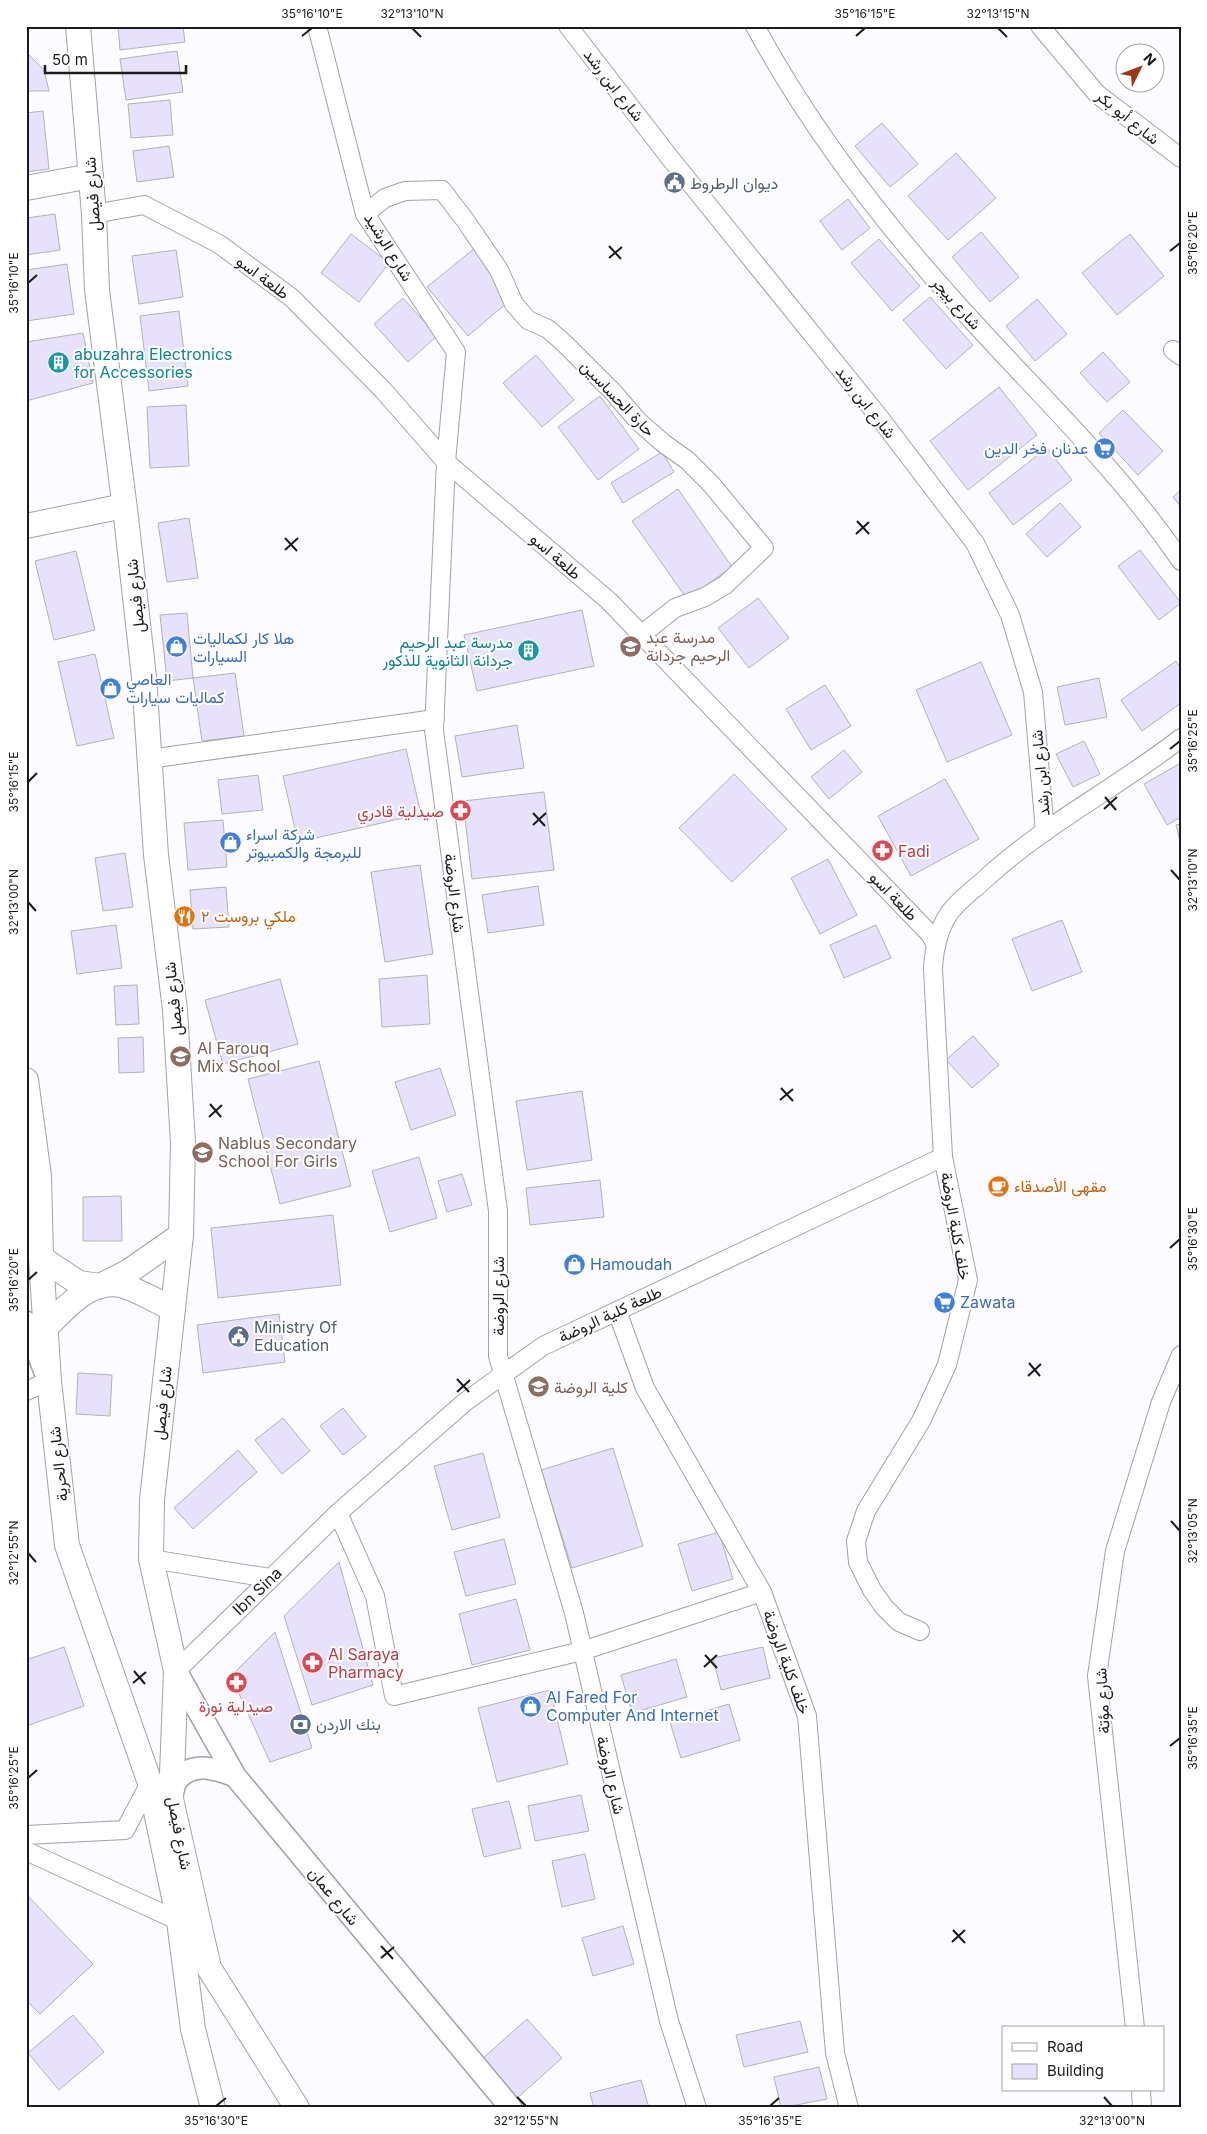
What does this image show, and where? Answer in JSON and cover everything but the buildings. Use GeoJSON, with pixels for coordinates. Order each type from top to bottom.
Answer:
{"type":"FeatureCollection","features":[{"type":"Feature","properties":{"kind":"main road","name":"شارع فيصل"},"geometry":{"type":"LineString","coordinates":[[78,26],[94,214],[97,290],[144,677],[156,855],[175,1010],[183,1143],[181,1235],[152,1500],[152,1559],[176,1671],[171,1799],[209,1968],[297,2108]]}},
{"type":"Feature","properties":{"kind":"main road"},"geometry":{"type":"LineString","coordinates":[[26,188],[91,176]]}},
{"type":"Feature","properties":{"kind":"main road"},"geometry":{"type":"LineString","coordinates":[[26,526],[124,506]]}},
{"type":"Feature","properties":{"kind":"main road","name":"شارع الحرية"},"geometry":{"type":"LineString","coordinates":[[26,1080],[39,1176],[41,1258],[36,1325],[49,1381],[68,1545],[150,1783],[179,1922],[193,2029],[213,2108]]}},
{"type":"Feature","properties":{"kind":"main road"},"geometry":{"type":"LineString","coordinates":[[36,1325],[82,1294],[128,1272],[181,1235]]}},
{"type":"Feature","properties":{"kind":"main road"},"geometry":{"type":"LineString","coordinates":[[41,1258],[79,1283],[100,1286],[120,1285],[173,1309]]}},
{"type":"Feature","properties":{"kind":"street","name":"شارع الرشيد"},"geometry":{"type":"LineString","coordinates":[[316,26],[365,214],[456,352],[446,462]]}},
{"type":"Feature","properties":{"kind":"street","name":"شارع ابن رشد"},"geometry":{"type":"LineString","coordinates":[[568,26],[670,158],[879,417],[975,543],[1010,614],[1034,692],[1045,832]]}},
{"type":"Feature","properties":{"kind":"street","name":"شارع بيجر"},"geometry":{"type":"LineString","coordinates":[[755,26],[776,65],[815,126],[883,219],[958,305],[1085,441],[1136,501],[1181,561]]}},
{"type":"Feature","properties":{"kind":"street","name":"شارع أبو بكر"},"geometry":{"type":"LineString","coordinates":[[1040,26],[1097,94],[1181,158]]}},
{"type":"Feature","properties":{"kind":"street","name":"حارة الحساسين"},"geometry":{"type":"LineString","coordinates":[[365,214],[385,198],[405,191],[442,190],[499,270],[514,304],[528,320],[548,329],[564,343],[614,392],[638,421],[663,443],[687,460],[711,484],[764,548],[725,585],[705,597],[675,608],[641,635]]}},
{"type":"Feature","properties":{"kind":"street","name":"طلعة اسو"},"geometry":{"type":"LineString","coordinates":[[94,214],[144,205],[219,244],[292,298],[383,390],[446,462],[609,601],[917,920],[930,934],[936,945]]}},
{"type":"Feature","properties":{"kind":"street","name":"شارع الروضة"},"geometry":{"type":"LineString","coordinates":[[446,462],[434,730],[498,1211],[498,1356],[574,1613],[669,2020],[697,2108]]}},
{"type":"Feature","properties":{"kind":"street"},"geometry":{"type":"LineString","coordinates":[[149,759],[435,719]]}},
{"type":"Feature","properties":{"kind":"street","name":"خلف كلية الروضة"},"geometry":{"type":"LineString","coordinates":[[920,1631],[899,1622],[872,1590],[858,1562],[856,1541],[866,1510],[921,1421],[948,1365],[968,1280],[943,1157],[933,969],[936,945],[942,927],[954,907],[1006,859],[1148,764],[1181,738]]}},
{"type":"Feature","properties":{"kind":"street","name":"طلعة كلية الروضة"},"geometry":{"type":"LineString","coordinates":[[338,1512],[465,1402],[543,1346],[943,1157]]}},
{"type":"Feature","properties":{"kind":"street","name":"خلف كلية الروضة"},"geometry":{"type":"LineString","coordinates":[[617,1311],[645,1388],[762,1592],[807,1716],[835,2053],[849,2108]]}},
{"type":"Feature","properties":{"kind":"street","name":"شارع مؤتة"},"geometry":{"type":"LineString","coordinates":[[1135,2026],[1097,1676],[1115,1551],[1160,1402],[1181,1354]]}},
{"type":"Feature","properties":{"kind":"street"},"geometry":{"type":"LineString","coordinates":[[26,1391],[49,1381]]}},
{"type":"Feature","properties":{"kind":"street"},"geometry":{"type":"LineString","coordinates":[[338,1512],[375,1596],[394,1696],[582,1651],[762,1592]]}},
{"type":"Feature","properties":{"kind":"street","name":"Ibn Sina"},"geometry":{"type":"LineString","coordinates":[[176,1671],[338,1512]]}},
{"type":"Feature","properties":{"kind":"street"},"geometry":{"type":"LineString","coordinates":[[152,1559],[270,1578]]}},
{"type":"Feature","properties":{"kind":"street","name":"شارع عمان"},"geometry":{"type":"LineString","coordinates":[[176,1671],[235,1776],[511,2108]]}},
{"type":"Feature","properties":{"kind":"street"},"geometry":{"type":"LineString","coordinates":[[171,1799],[177,1779],[191,1769],[212,1767],[235,1776]]}},
{"type":"Feature","properties":{"kind":"street"},"geometry":{"type":"LineString","coordinates":[[26,1835],[124,1830],[150,1783]]}},
{"type":"Feature","properties":{"kind":"street"},"geometry":{"type":"LineString","coordinates":[[26,1851],[179,1922]]}},
{"type":"Feature","properties":{"kind":"street"},"geometry":{"type":"LineString","coordinates":[[1140,2092],[1142,2108]]}},
{"type":"Feature","properties":{"kind":"place","name":"ديوان الرطروط"},"geometry":{"type":"Point","coordinates":[674,183]}},
{"type":"Feature","properties":{"kind":"place","name":"abuzahra Electronics for Accessories"},"geometry":{"type":"Point","coordinates":[58,363]}},
{"type":"Feature","properties":{"kind":"place","name":"عدنان فخر الدين"},"geometry":{"type":"Point","coordinates":[1104,448]}},
{"type":"Feature","properties":{"kind":"place","name":"مدرسة عبد الرحيم جردانة"},"geometry":{"type":"Point","coordinates":[630,646]}},
{"type":"Feature","properties":{"kind":"place","name":"هلا كار لكماليات السيارات"},"geometry":{"type":"Point","coordinates":[177,647]}},
{"type":"Feature","properties":{"kind":"place","name":"مدرسة عبد الرحيم جردانة الثانوية للذكور"},"geometry":{"type":"Point","coordinates":[529,651]}},
{"type":"Feature","properties":{"kind":"place","name":"العاصي كماليات سيارات"},"geometry":{"type":"Point","coordinates":[110,688]}},
{"type":"Feature","properties":{"kind":"place","name":"صيدلية قادري"},"geometry":{"type":"Point","coordinates":[460,811]}},
{"type":"Feature","properties":{"kind":"place","name":"شركة اسراء للبرمجة والكمبيوتر"},"geometry":{"type":"Point","coordinates":[230,843]}},
{"type":"Feature","properties":{"kind":"place","name":"Fadi"},"geometry":{"type":"Point","coordinates":[882,851]}},
{"type":"Feature","properties":{"kind":"place","name":"ملكي بروست ٢"},"geometry":{"type":"Point","coordinates":[185,916]}},
{"type":"Feature","properties":{"kind":"place","name":"Al Farouq Mix School"},"geometry":{"type":"Point","coordinates":[181,1057]}},
{"type":"Feature","properties":{"kind":"place","name":"Nablus Secondary School For Girls"},"geometry":{"type":"Point","coordinates":[202,1152]}},
{"type":"Feature","properties":{"kind":"place","name":"مقهى الأصدقاء"},"geometry":{"type":"Point","coordinates":[998,1186]}},
{"type":"Feature","properties":{"kind":"place","name":"Hamoudah"},"geometry":{"type":"Point","coordinates":[574,1264]}},
{"type":"Feature","properties":{"kind":"place","name":"Zawata"},"geometry":{"type":"Point","coordinates":[944,1302]}},
{"type":"Feature","properties":{"kind":"place","name":"Ministry Of Education"},"geometry":{"type":"Point","coordinates":[238,1336]}},
{"type":"Feature","properties":{"kind":"place","name":"كلية الروضة"},"geometry":{"type":"Point","coordinates":[538,1387]}},
{"type":"Feature","properties":{"kind":"place","name":"Al Saraya Pharmacy"},"geometry":{"type":"Point","coordinates":[312,1663]}},
{"type":"Feature","properties":{"kind":"place","name":"صيدلية نورة"},"geometry":{"type":"Point","coordinates":[236,1682]}},
{"type":"Feature","properties":{"kind":"place","name":"Al Fared For Computer And Internet"},"geometry":{"type":"Point","coordinates":[530,1706]}},
{"type":"Feature","properties":{"kind":"place","name":"بنك الاردن"},"geometry":{"type":"Point","coordinates":[300,1724]}}]}
